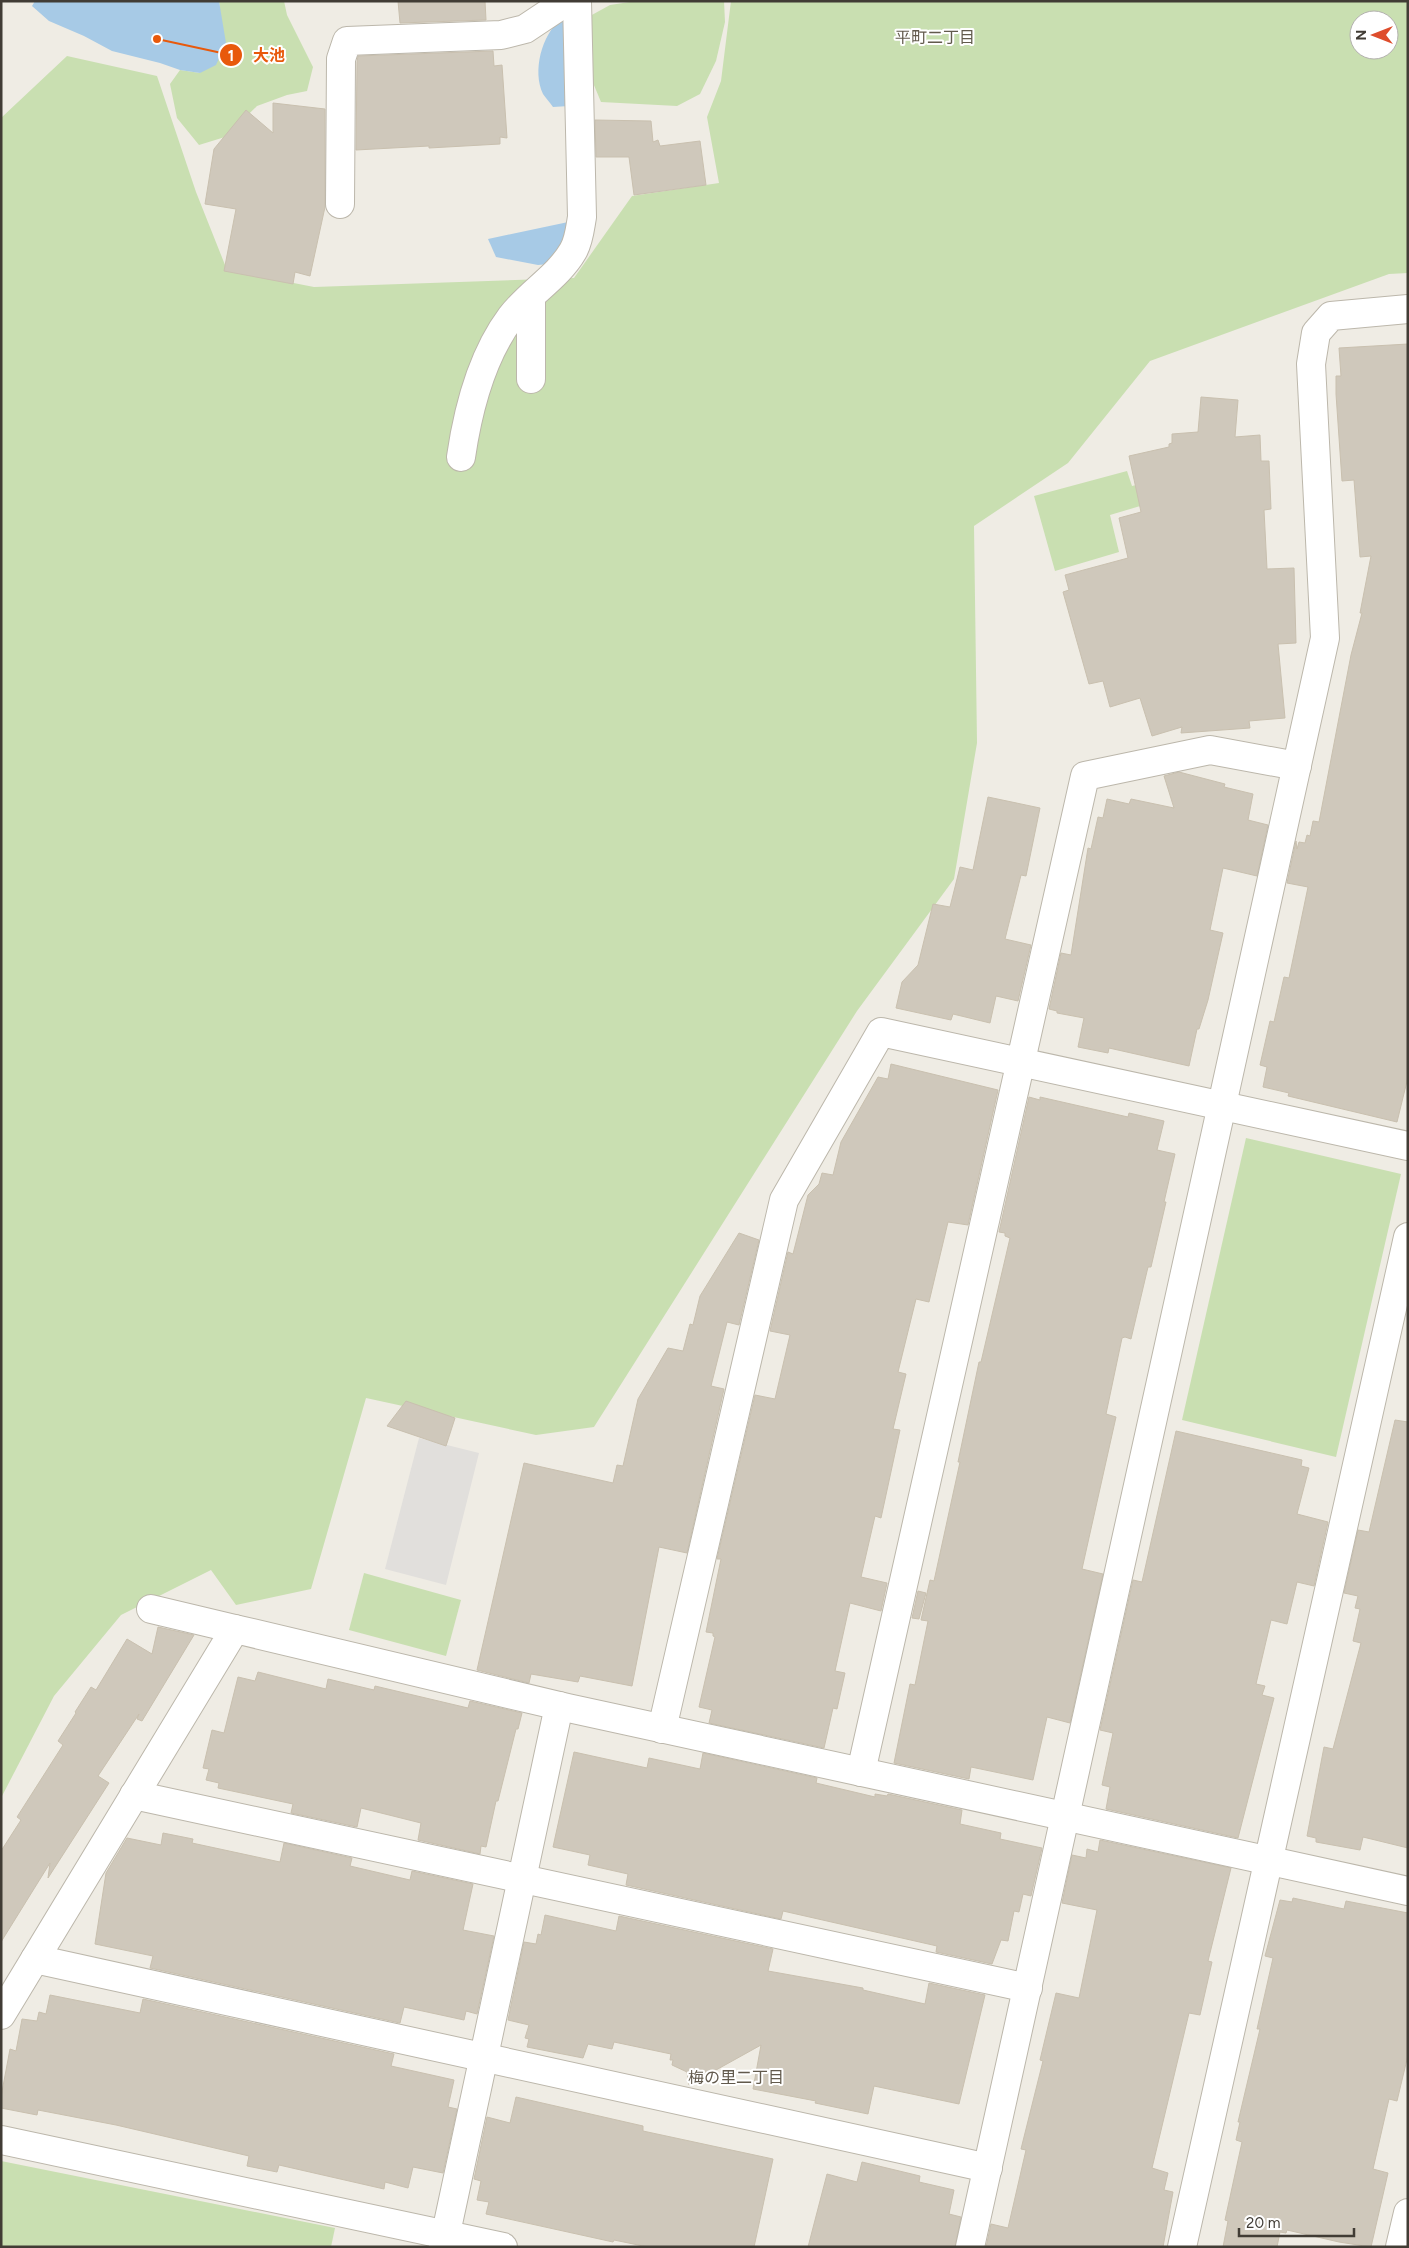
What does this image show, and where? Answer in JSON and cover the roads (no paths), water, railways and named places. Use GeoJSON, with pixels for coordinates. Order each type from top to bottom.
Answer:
{"type":"FeatureCollection","features":[{"type":"Feature","properties":{"kind":"street"},"geometry":{"type":"LineString","coordinates":[[340,204],[341,59],[347,42],[501,35],[526,29],[567,1]]}},
{"type":"Feature","properties":{"kind":"street"},"geometry":{"type":"LineString","coordinates":[[461,457],[466,423],[476,388],[492,348],[511,317],[573,251],[578,239],[582,217],[578,1]]}},
{"type":"Feature","properties":{"kind":"street"},"geometry":{"type":"LineString","coordinates":[[531,297],[531,378]]}},
{"type":"Feature","properties":{"kind":"street"},"geometry":{"type":"LineString","coordinates":[[970,2247],[1325,638],[1311,364],[1316,333],[1331,316],[1408,309]]}},
{"type":"Feature","properties":{"kind":"street"},"geometry":{"type":"LineString","coordinates":[[861,1772],[1086,776],[1210,750],[1297,766]]}},
{"type":"Feature","properties":{"kind":"street"},"geometry":{"type":"LineString","coordinates":[[662,1729],[784,1200],[880,1032],[1408,1146]]}},
{"type":"Feature","properties":{"kind":"street"},"geometry":{"type":"LineString","coordinates":[[1182,2247],[1408,1237]]}},
{"type":"Feature","properties":{"kind":"street"},"geometry":{"type":"LineString","coordinates":[[151,1609],[559,1706],[1408,1891]]}},
{"type":"Feature","properties":{"kind":"street"},"geometry":{"type":"LineString","coordinates":[[1,2015],[235,1629]]}},
{"type":"Feature","properties":{"kind":"street"},"geometry":{"type":"LineString","coordinates":[[444,2241],[559,1706]]}},
{"type":"Feature","properties":{"kind":"street"},"geometry":{"type":"LineString","coordinates":[[134,1795],[1028,1988]]}},
{"type":"Feature","properties":{"kind":"street"},"geometry":{"type":"LineString","coordinates":[[36,1959],[988,2168]]}},
{"type":"Feature","properties":{"kind":"street"},"geometry":{"type":"LineString","coordinates":[[1,2140],[444,2241],[503,2247]]}},
{"type":"Feature","properties":{"kind":"street"},"geometry":{"type":"LineString","coordinates":[[1400,2247],[1408,2214]]}},
{"type":"Feature","properties":{"kind":"water"},"geometry":{"type":"Polygon","coordinates":[[[35,1],[219,1],[226,43],[216,65],[200,73],[180,70],[112,51],[84,36],[49,21],[32,6],[35,1]]]}},
{"type":"Feature","properties":{"kind":"water"},"geometry":{"type":"Polygon","coordinates":[[[560,20],[566,21],[569,106],[553,107],[543,94],[538,75],[544,44],[548,35],[560,20]]]}},
{"type":"Feature","properties":{"kind":"water"},"geometry":{"type":"Polygon","coordinates":[[[573,221],[560,263],[538,265],[496,257],[488,239],[573,221]]]}},
{"type":"Feature","properties":{"kind":"place","name":"大池"},"geometry":{"type":"Point","coordinates":[157,39]}},
{"type":"Feature","properties":{"kind":"district","name":"平町二丁目"},"geometry":{"type":"Point","coordinates":[935,37]}},
{"type":"Feature","properties":{"kind":"district","name":"梅の里二丁目"},"geometry":{"type":"Point","coordinates":[736,2077]}}]}
